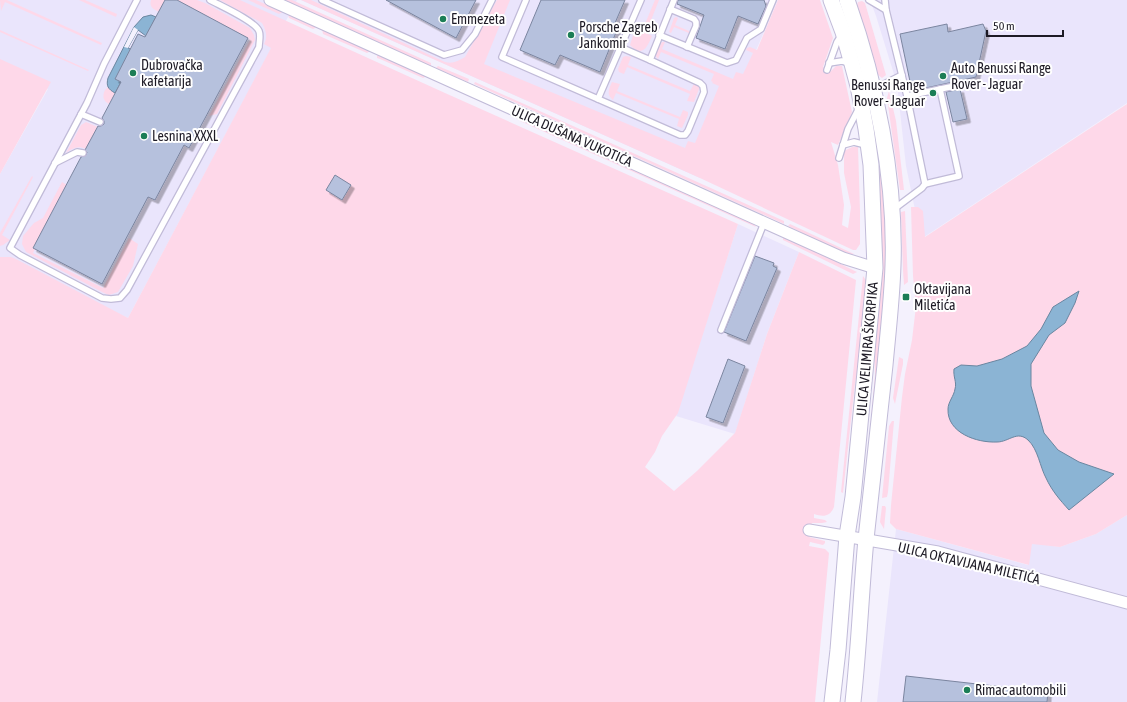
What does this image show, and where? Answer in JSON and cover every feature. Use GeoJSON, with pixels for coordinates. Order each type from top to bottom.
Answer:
{"type":"FeatureCollection","features":[{"type":"Feature","properties":{"kind":"main road","name":"ULICA VELIMIRA ŠKORPIKA"},"geometry":{"type":"LineString","coordinates":[[831,0],[843,32],[852,64],[868,146],[871,165],[875,268],[832,702]]}},
{"type":"Feature","properties":{"kind":"main road","name":"ULICA VELIMIRA ŠKORPIKA"},"geometry":{"type":"LineString","coordinates":[[847,0],[874,90],[883,139],[892,210],[894,264],[891,306],[866,539],[853,702]]}},
{"type":"Feature","properties":{"kind":"street","name":"ULICA DUŠANA VUKOTIĆA"},"geometry":{"type":"LineString","coordinates":[[270,0],[843,258],[875,268]]}},
{"type":"Feature","properties":{"kind":"street","name":"ULICA OKTAVIJANA MILETIĆA"},"geometry":{"type":"LineString","coordinates":[[809,530],[938,552],[1127,603]]}},
{"type":"Feature","properties":{"kind":"lane"},"geometry":{"type":"LineString","coordinates":[[137,0],[104,64],[81,114],[10,248],[20,255],[102,298],[111,299],[120,298],[127,290],[259,47],[259,30],[253,24],[210,0]]}},
{"type":"Feature","properties":{"kind":"lane"},"geometry":{"type":"LineString","coordinates":[[322,0],[444,56],[462,50],[474,34],[492,0]]}},
{"type":"Feature","properties":{"kind":"lane"},"geometry":{"type":"LineString","coordinates":[[526,0],[502,57],[680,135],[685,134],[688,131],[696,113],[704,92],[704,86],[700,82],[620,47]]}},
{"type":"Feature","properties":{"kind":"lane"},"geometry":{"type":"LineString","coordinates":[[598,99],[640,0]]}},
{"type":"Feature","properties":{"kind":"lane"},"geometry":{"type":"LineString","coordinates":[[650,60],[674,0]]}},
{"type":"Feature","properties":{"kind":"lane"},"geometry":{"type":"LineString","coordinates":[[659,35],[727,63],[736,60],[747,38],[761,29],[773,0]]}},
{"type":"Feature","properties":{"kind":"lane"},"geometry":{"type":"LineString","coordinates":[[868,0],[886,10]]}},
{"type":"Feature","properties":{"kind":"lane"},"geometry":{"type":"LineString","coordinates":[[885,0],[925,184]]}},
{"type":"Feature","properties":{"kind":"lane"},"geometry":{"type":"LineString","coordinates":[[670,9],[694,19],[696,22],[696,26],[687,47]]}},
{"type":"Feature","properties":{"kind":"lane"},"geometry":{"type":"LineString","coordinates":[[826,70],[837,42],[843,32]]}},
{"type":"Feature","properties":{"kind":"lane"},"geometry":{"type":"LineString","coordinates":[[829,63],[842,61],[852,64]]}},
{"type":"Feature","properties":{"kind":"lane"},"geometry":{"type":"LineString","coordinates":[[874,90],[902,75]]}},
{"type":"Feature","properties":{"kind":"lane"},"geometry":{"type":"LineString","coordinates":[[907,96],[969,83]]}},
{"type":"Feature","properties":{"kind":"lane"},"geometry":{"type":"LineString","coordinates":[[892,210],[922,188],[925,184],[959,176],[940,89]]}},
{"type":"Feature","properties":{"kind":"lane"},"geometry":{"type":"LineString","coordinates":[[840,158],[848,129],[861,104]]}},
{"type":"Feature","properties":{"kind":"lane"},"geometry":{"type":"LineString","coordinates":[[81,114],[100,122]]}},
{"type":"Feature","properties":{"kind":"lane"},"geometry":{"type":"LineString","coordinates":[[843,145],[860,142],[868,146]]}},
{"type":"Feature","properties":{"kind":"lane"},"geometry":{"type":"LineString","coordinates":[[55,163],[77,152],[83,153]]}},
{"type":"Feature","properties":{"kind":"lane"},"geometry":{"type":"LineString","coordinates":[[721,330],[764,223]]}},
{"type":"Feature","properties":{"kind":"shaded area"},"geometry":{"type":"Polygon","coordinates":[[[0,0],[297,0],[128,318],[0,259],[0,174],[48,89],[0,66],[0,0]]]}},
{"type":"Feature","properties":{"kind":"shaded area"},"geometry":{"type":"Polygon","coordinates":[[[0,0],[7,0],[102,43],[101,45],[5,2],[1,11],[0,0]]]}},
{"type":"Feature","properties":{"kind":"shaded area"},"geometry":{"type":"Polygon","coordinates":[[[79,0],[85,0],[117,14],[116,17],[79,0]]]}},
{"type":"Feature","properties":{"kind":"shaded area"},"geometry":{"type":"Polygon","coordinates":[[[151,0],[165,0],[159,12],[152,8],[151,0]]]}},
{"type":"Feature","properties":{"kind":"shaded area"},"geometry":{"type":"Polygon","coordinates":[[[177,0],[197,0],[205,3],[250,28],[254,35],[255,40],[217,114],[209,116],[250,40],[177,0]]]}},
{"type":"Feature","properties":{"kind":"shaded area"},"geometry":{"type":"Polygon","coordinates":[[[220,0],[240,0],[738,224],[678,413],[662,436],[655,452],[645,467],[674,491],[697,471],[735,433],[767,334],[799,252],[856,280],[834,507],[830,513],[826,515],[820,516],[814,514],[814,518],[825,520],[827,522],[812,523],[809,537],[825,541],[825,543],[823,545],[810,542],[809,546],[825,549],[829,553],[815,702],[0,702],[0,257],[11,257],[16,259],[128,318],[271,48],[264,44],[266,34],[262,23],[220,0]]]}},
{"type":"Feature","properties":{"kind":"shaded area"},"geometry":{"type":"Polygon","coordinates":[[[248,0],[256,0],[283,12],[279,14],[248,0]]]}},
{"type":"Feature","properties":{"kind":"shaded area"},"geometry":{"type":"Polygon","coordinates":[[[285,0],[292,0],[431,63],[431,66],[285,0]]]}},
{"type":"Feature","properties":{"kind":"shaded area"},"geometry":{"type":"Polygon","coordinates":[[[301,0],[778,0],[700,178],[301,0]]]}},
{"type":"Feature","properties":{"kind":"shaded area"},"geometry":{"type":"Polygon","coordinates":[[[301,0],[311,0],[445,62],[451,63],[465,57],[497,0],[510,0],[484,64],[685,148],[688,141],[695,143],[719,86],[711,81],[714,74],[661,52],[658,59],[655,55],[662,42],[665,42],[662,49],[733,79],[736,72],[743,74],[753,53],[746,50],[747,48],[750,47],[757,50],[778,0],[820,0],[833,38],[823,67],[830,72],[836,66],[842,66],[852,112],[838,145],[831,142],[838,165],[844,205],[842,225],[848,228],[851,207],[844,173],[844,151],[852,147],[858,147],[860,244],[856,250],[853,250],[700,178],[301,0]]]}},
{"type":"Feature","properties":{"kind":"shaded area"},"geometry":{"type":"Polygon","coordinates":[[[655,0],[659,0],[646,33],[652,36],[644,50],[638,51],[630,45],[635,29],[642,31],[655,0]]]}},
{"type":"Feature","properties":{"kind":"shaded area"},"geometry":{"type":"Polygon","coordinates":[[[837,0],[842,0],[865,78],[880,158],[884,199],[886,280],[884,321],[864,495],[875,375],[874,344],[881,259],[837,0]]]}},
{"type":"Feature","properties":{"kind":"shaded area"},"geometry":{"type":"Polygon","coordinates":[[[870,0],[1127,0],[1127,103],[921,239],[906,166],[897,84],[870,0]]]}},
{"type":"Feature","properties":{"kind":"shaded area"},"geometry":{"type":"Polygon","coordinates":[[[862,1],[865,3],[886,75],[882,78],[877,74],[858,11],[858,2],[862,1]]]}},
{"type":"Feature","properties":{"kind":"shaded area"},"geometry":{"type":"Polygon","coordinates":[[[288,15],[317,27],[313,29],[289,18],[288,15]]]}},
{"type":"Feature","properties":{"kind":"shaded area"},"geometry":{"type":"Polygon","coordinates":[[[674,18],[678,18],[675,25],[689,31],[689,33],[674,27],[671,33],[669,32],[674,18]]]}},
{"type":"Feature","properties":{"kind":"shaded area"},"geometry":{"type":"Polygon","coordinates":[[[322,29],[370,51],[367,53],[323,34],[322,29]]]}},
{"type":"Feature","properties":{"kind":"shaded area"},"geometry":{"type":"Polygon","coordinates":[[[0,30],[89,70],[88,71],[0,32],[0,30]]]}},
{"type":"Feature","properties":{"kind":"shaded area"},"geometry":{"type":"Polygon","coordinates":[[[377,55],[427,76],[423,78],[377,58],[377,55]]]}},
{"type":"Feature","properties":{"kind":"shaded area"},"geometry":{"type":"Polygon","coordinates":[[[623,57],[631,57],[628,65],[690,91],[694,84],[699,86],[694,102],[687,101],[690,94],[627,67],[624,74],[619,72],[618,69],[623,57]]]}},
{"type":"Feature","properties":{"kind":"shaded area"},"geometry":{"type":"Polygon","coordinates":[[[0,59],[51,82],[0,174],[0,59]]]}},
{"type":"Feature","properties":{"kind":"shaded area"},"geometry":{"type":"Polygon","coordinates":[[[438,66],[469,79],[468,82],[436,68],[438,66]]]}},
{"type":"Feature","properties":{"kind":"shaded area"},"geometry":{"type":"Polygon","coordinates":[[[475,82],[784,221],[784,224],[474,84],[475,82]]]}},
{"type":"Feature","properties":{"kind":"shaded area"},"geometry":{"type":"Polygon","coordinates":[[[612,82],[620,84],[617,91],[680,117],[683,110],[688,112],[682,128],[677,126],[679,119],[616,93],[613,100],[609,96],[609,89],[612,82]]]}},
{"type":"Feature","properties":{"kind":"shaded area"},"geometry":{"type":"Polygon","coordinates":[[[108,87],[115,93],[109,104],[104,100],[103,96],[108,87]]]}},
{"type":"Feature","properties":{"kind":"shaded area"},"geometry":{"type":"Polygon","coordinates":[[[889,91],[896,121],[904,190],[900,190],[887,98],[889,91]]]}},
{"type":"Feature","properties":{"kind":"shaded area"},"geometry":{"type":"Polygon","coordinates":[[[1127,104],[1127,515],[1096,534],[1060,547],[1032,544],[1029,565],[896,529],[890,523],[891,505],[902,397],[912,340],[916,306],[913,276],[911,207],[918,207],[923,211],[925,237],[1127,104]]]}},
{"type":"Feature","properties":{"kind":"shaded area"},"geometry":{"type":"Polygon","coordinates":[[[518,120],[542,128],[752,222],[756,227],[518,120]]]}},
{"type":"Feature","properties":{"kind":"shaded area"},"geometry":{"type":"Polygon","coordinates":[[[86,122],[98,127],[86,149],[80,147],[75,148],[66,153],[81,125],[86,122]]]}},
{"type":"Feature","properties":{"kind":"shaded area"},"geometry":{"type":"Polygon","coordinates":[[[32,176],[33,177],[2,235],[10,240],[0,246],[0,233],[32,176]]]}},
{"type":"Feature","properties":{"kind":"shaded area"},"geometry":{"type":"Polygon","coordinates":[[[62,182],[67,185],[33,248],[35,249],[33,253],[103,288],[129,238],[138,244],[133,266],[118,292],[109,295],[104,293],[26,252],[22,244],[23,236],[34,223],[43,218],[62,182]]]}},
{"type":"Feature","properties":{"kind":"shaded area"},"geometry":{"type":"Polygon","coordinates":[[[905,211],[908,282],[904,285],[901,212],[905,211]]]}},
{"type":"Feature","properties":{"kind":"shaded area"},"geometry":{"type":"Polygon","coordinates":[[[738,224],[799,252],[767,334],[735,434],[676,416],[738,224]]]}},
{"type":"Feature","properties":{"kind":"shaded area"},"geometry":{"type":"Polygon","coordinates":[[[790,224],[854,254],[847,255],[788,226],[790,224]]]}},
{"type":"Feature","properties":{"kind":"shaded area"},"geometry":{"type":"Polygon","coordinates":[[[783,236],[857,272],[853,274],[783,240],[783,236]]]}},
{"type":"Feature","properties":{"kind":"shaded area"},"geometry":{"type":"Polygon","coordinates":[[[863,276],[869,285],[861,355],[855,383],[843,493],[841,492],[863,276]]]}},
{"type":"Feature","properties":{"kind":"shaded area"},"geometry":{"type":"Polygon","coordinates":[[[899,357],[903,359],[903,364],[895,404],[893,398],[899,357]]]}},
{"type":"Feature","properties":{"kind":"shaded area"},"geometry":{"type":"Polygon","coordinates":[[[892,421],[894,421],[888,492],[887,497],[882,498],[889,426],[892,421]]]}},
{"type":"Feature","properties":{"kind":"shaded area"},"geometry":{"type":"Polygon","coordinates":[[[882,506],[885,506],[886,508],[884,529],[880,522],[882,506]]]}},
{"type":"Feature","properties":{"kind":"shaded area"},"geometry":{"type":"Polygon","coordinates":[[[1127,515],[1127,702],[877,702],[896,529],[1028,565],[1032,543],[1060,547],[1096,534],[1127,515]]]}},
{"type":"Feature","properties":{"kind":"water"},"geometry":{"type":"Polygon","coordinates":[[[151,15],[156,17],[146,36],[138,30],[128,48],[137,52],[115,93],[108,87],[108,78],[134,27],[143,17],[151,15]]]}},
{"type":"Feature","properties":{"kind":"water"},"geometry":{"type":"Polygon","coordinates":[[[1079,291],[1065,323],[1049,335],[1031,364],[1031,386],[1044,433],[1058,450],[1079,462],[1114,474],[1069,510],[1051,487],[1044,474],[1034,448],[1028,440],[1020,436],[1001,442],[981,441],[972,438],[965,435],[952,424],[948,409],[955,386],[954,369],[961,365],[977,366],[1002,359],[1027,346],[1041,329],[1053,307],[1079,291]]]}},
{"type":"Feature","properties":{"kind":"pier"},"geometry":{"type":"Polygon","coordinates":[[[134,27],[138,30],[128,48],[124,47],[134,27]]]}},
{"type":"Feature","properties":{"kind":"building","name":"Lesnina XXXL"},"geometry":{"type":"Polygon","coordinates":[[[165,0],[177,0],[248,38],[189,148],[184,145],[155,200],[148,197],[102,284],[33,248],[81,157],[86,155],[87,152],[85,150],[98,126],[104,124],[102,118],[121,82],[115,79],[138,34],[145,37],[165,0]]]}},
{"type":"Feature","properties":{"kind":"building","name":"Emmezeta"},"geometry":{"type":"Polygon","coordinates":[[[386,0],[476,0],[456,38],[386,0]]]}},
{"type":"Feature","properties":{"kind":"building","name":"Porsche Zagreb Jankomir"},"geometry":{"type":"Polygon","coordinates":[[[541,0],[625,0],[615,23],[619,25],[600,72],[560,55],[555,65],[520,50],[541,0]]]}},
{"type":"Feature","properties":{"kind":"building"},"geometry":{"type":"Polygon","coordinates":[[[678,0],[764,0],[766,6],[758,24],[738,16],[725,49],[696,38],[704,15],[677,4],[678,0]]]}},
{"type":"Feature","properties":{"kind":"building"},"geometry":{"type":"Polygon","coordinates":[[[947,24],[948,32],[983,24],[986,31],[976,77],[912,91],[900,34],[947,24]]]}},
{"type":"Feature","properties":{"kind":"building"},"geometry":{"type":"Polygon","coordinates":[[[960,89],[967,119],[953,122],[946,92],[960,89]]]}},
{"type":"Feature","properties":{"kind":"building"},"geometry":{"type":"Polygon","coordinates":[[[335,175],[351,185],[342,200],[326,190],[335,175]]]}},
{"type":"Feature","properties":{"kind":"building"},"geometry":{"type":"Polygon","coordinates":[[[755,256],[774,263],[773,266],[777,268],[746,341],[724,332],[755,256]]]}},
{"type":"Feature","properties":{"kind":"building"},"geometry":{"type":"Polygon","coordinates":[[[728,359],[745,366],[723,423],[706,417],[728,359]]]}},
{"type":"Feature","properties":{"kind":"building","name":"Rimac automobili"},"geometry":{"type":"Polygon","coordinates":[[[906,676],[1048,692],[1047,702],[903,702],[906,676]]]}},
{"type":"Feature","properties":{"kind":"place","name":"Emmezeta"},"geometry":{"type":"Point","coordinates":[443,19]}},
{"type":"Feature","properties":{"kind":"place","name":"Porsche Zagreb Jankomir"},"geometry":{"type":"Point","coordinates":[571,35]}},
{"type":"Feature","properties":{"kind":"place","name":"Dubrovačka kafetarija"},"geometry":{"type":"Point","coordinates":[133,73]}},
{"type":"Feature","properties":{"kind":"place","name":"Auto Benussi Range Rover - Jaguar"},"geometry":{"type":"Point","coordinates":[943,76]}},
{"type":"Feature","properties":{"kind":"place","name":"Benussi Range Rover - Jaguar"},"geometry":{"type":"Point","coordinates":[933,93]}},
{"type":"Feature","properties":{"kind":"place","name":"Lesnina XXXL"},"geometry":{"type":"Point","coordinates":[144,136]}},
{"type":"Feature","properties":{"kind":"place","name":"Oktavijana Miletića"},"geometry":{"type":"Point","coordinates":[906,297]}},
{"type":"Feature","properties":{"kind":"place","name":"Rimac automobili"},"geometry":{"type":"Point","coordinates":[967,690]}}]}
